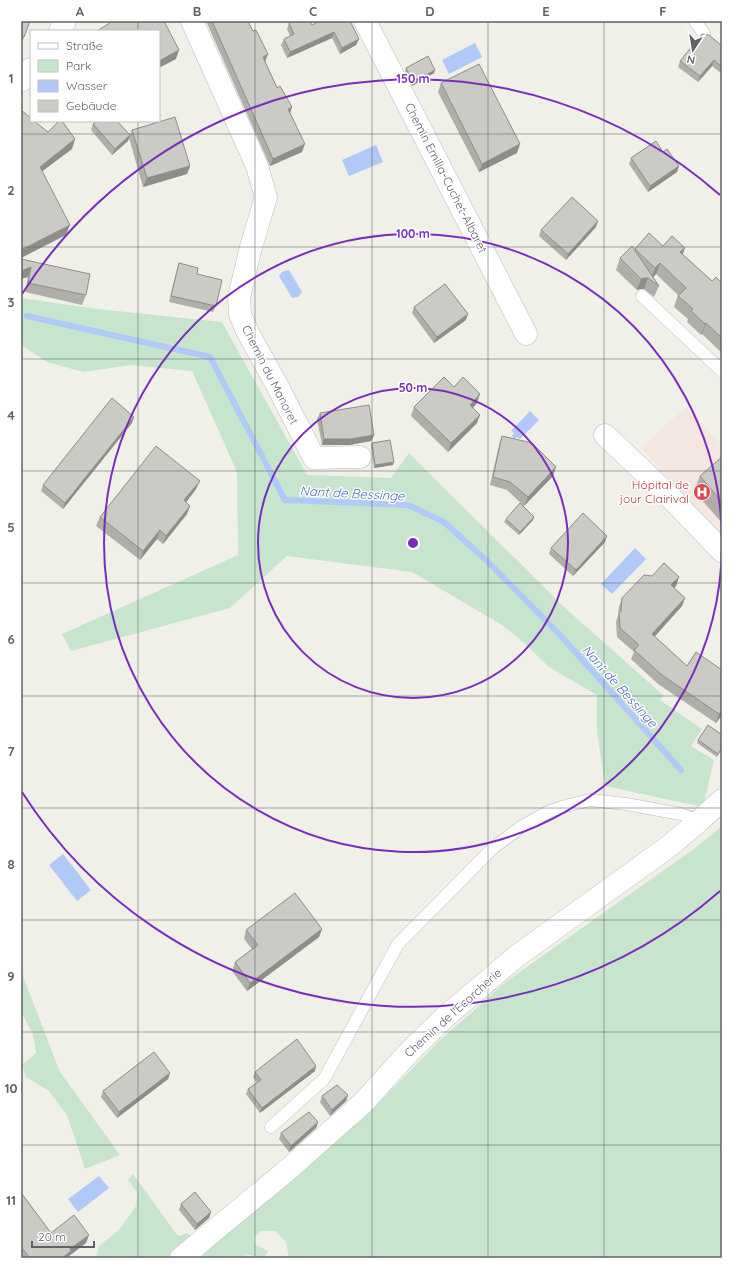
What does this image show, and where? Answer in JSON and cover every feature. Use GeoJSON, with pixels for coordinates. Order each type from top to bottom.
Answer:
{"type":"FeatureCollection","features":[{"type":"Feature","properties":{"kind":"street"},"geometry":{"type":"LineString","coordinates":[[60,30],[65,21]]}},
{"type":"Feature","properties":{"kind":"street","name":"Chemin du Manoret"},"geometry":{"type":"LineString","coordinates":[[192,21],[257,166],[266,197],[251,247],[239,297],[240,314],[247,331],[278,387],[314,458],[360,457]]}},
{"type":"Feature","properties":{"kind":"street","name":"Chemin Emilia-Cuchet-Albaret"},"geometry":{"type":"LineString","coordinates":[[365,21],[526,334]]}},
{"type":"Feature","properties":{"kind":"street"},"geometry":{"type":"LineString","coordinates":[[21,63],[30,68]]}},
{"type":"Feature","properties":{"kind":"street"},"geometry":{"type":"LineString","coordinates":[[21,81],[30,69]]}},
{"type":"Feature","properties":{"kind":"street"},"geometry":{"type":"LineString","coordinates":[[605,435],[666,493],[722,551]]}},
{"type":"Feature","properties":{"kind":"street","name":"Chemin de l'Ecorcherie"},"geometry":{"type":"LineString","coordinates":[[180,1258],[284,1173],[363,1104],[410,1050],[445,1017],[517,956],[668,847],[722,800]]}},
{"type":"Feature","properties":{"kind":"lane"},"geometry":{"type":"LineString","coordinates":[[695,21],[704,34]]}},
{"type":"Feature","properties":{"kind":"lane"},"geometry":{"type":"LineString","coordinates":[[642,296],[722,371]]}},
{"type":"Feature","properties":{"kind":"lane"},"geometry":{"type":"LineString","coordinates":[[271,1127],[324,1079],[398,944],[493,848],[521,827],[550,811],[590,800],[626,804],[681,814],[699,821]]}},
{"type":"Feature","properties":{"kind":"shaded area","name":"Hôpital de jour Clairival"},"geometry":{"type":"Polygon","coordinates":[[[686,407],[722,446],[722,536],[641,448],[686,407]]]}},
{"type":"Feature","properties":{"kind":"green space"},"geometry":{"type":"Polygon","coordinates":[[[21,298],[97,309],[222,322],[307,475],[391,478],[409,453],[564,607],[663,695],[660,700],[702,729],[691,746],[714,760],[703,807],[605,786],[597,731],[597,695],[549,667],[523,642],[502,625],[412,572],[287,556],[230,608],[71,651],[62,634],[238,555],[237,472],[192,371],[131,365],[83,372],[47,362],[21,345],[21,298]]]}},
{"type":"Feature","properties":{"kind":"green space"},"geometry":{"type":"Polygon","coordinates":[[[722,826],[722,1258],[289,1258],[286,1242],[275,1231],[261,1231],[254,1238],[256,1245],[268,1251],[264,1258],[248,1255],[238,1258],[200,1258],[265,1199],[368,1114],[438,1042],[507,981],[691,851],[722,826]]]}},
{"type":"Feature","properties":{"kind":"green space"},"geometry":{"type":"Polygon","coordinates":[[[21,971],[60,1072],[120,1155],[85,1169],[67,1115],[49,1091],[26,1077],[22,1065],[36,1053],[33,1034],[21,1012],[21,971]]]}},
{"type":"Feature","properties":{"kind":"green space"},"geometry":{"type":"Polygon","coordinates":[[[133,1174],[178,1236],[187,1233],[193,1238],[166,1258],[96,1258],[99,1246],[118,1231],[136,1206],[137,1192],[128,1180],[133,1174]]]}},
{"type":"Feature","properties":{"kind":"water"},"geometry":{"type":"Polygon","coordinates":[[[475,43],[482,57],[449,74],[442,60],[475,43]]]}},
{"type":"Feature","properties":{"kind":"water"},"geometry":{"type":"Polygon","coordinates":[[[376,145],[383,162],[349,176],[342,160],[376,145]]]}},
{"type":"Feature","properties":{"kind":"water"},"geometry":{"type":"Polygon","coordinates":[[[289,270],[302,292],[298,297],[292,298],[279,276],[282,272],[289,270]]]}},
{"type":"Feature","properties":{"kind":"water"},"geometry":{"type":"Polygon","coordinates":[[[530,411],[539,420],[520,439],[517,437],[515,439],[512,436],[514,433],[511,431],[530,411]]]}},
{"type":"Feature","properties":{"kind":"water"},"geometry":{"type":"Polygon","coordinates":[[[635,548],[646,559],[612,594],[601,584],[635,548]]]}},
{"type":"Feature","properties":{"kind":"water"},"geometry":{"type":"Polygon","coordinates":[[[63,854],[91,890],[77,901],[49,865],[63,854]]]}},
{"type":"Feature","properties":{"kind":"water"},"geometry":{"type":"Polygon","coordinates":[[[99,1176],[109,1188],[78,1212],[68,1199],[99,1176]]]}},
{"type":"Feature","properties":{"kind":"building"},"geometry":{"type":"Polygon","coordinates":[[[21,21],[30,21],[24,37],[21,36],[21,21]]]}},
{"type":"Feature","properties":{"kind":"building"},"geometry":{"type":"Polygon","coordinates":[[[113,21],[164,21],[179,50],[160,60],[160,30],[99,30],[113,21]]]}},
{"type":"Feature","properties":{"kind":"building"},"geometry":{"type":"Polygon","coordinates":[[[212,21],[248,21],[253,31],[256,30],[268,54],[263,57],[277,88],[280,86],[292,107],[288,109],[305,144],[273,159],[212,21]]]}},
{"type":"Feature","properties":{"kind":"building"},"geometry":{"type":"Polygon","coordinates":[[[294,21],[310,21],[312,25],[320,21],[350,21],[359,39],[342,48],[334,32],[290,52],[284,39],[294,34],[289,23],[294,21]]]}},
{"type":"Feature","properties":{"kind":"building"},"geometry":{"type":"Polygon","coordinates":[[[702,34],[709,35],[722,46],[722,67],[714,60],[700,76],[680,61],[702,34]]]}},
{"type":"Feature","properties":{"kind":"building"},"geometry":{"type":"Polygon","coordinates":[[[428,56],[435,70],[413,82],[406,68],[428,56]]]}},
{"type":"Feature","properties":{"kind":"building"},"geometry":{"type":"Polygon","coordinates":[[[479,64],[520,144],[482,164],[441,83],[479,64]]]}},
{"type":"Feature","properties":{"kind":"building"},"geometry":{"type":"Polygon","coordinates":[[[21,110],[30,117],[30,122],[35,122],[48,132],[58,122],[63,122],[75,139],[40,167],[70,225],[21,250],[21,110]]]}},
{"type":"Feature","properties":{"kind":"building"},"geometry":{"type":"Polygon","coordinates":[[[175,117],[190,166],[147,178],[132,130],[175,117]]]}},
{"type":"Feature","properties":{"kind":"building"},"geometry":{"type":"Polygon","coordinates":[[[96,122],[118,122],[130,135],[115,149],[93,124],[96,122]]]}},
{"type":"Feature","properties":{"kind":"building"},"geometry":{"type":"Polygon","coordinates":[[[656,141],[663,152],[667,149],[679,166],[650,186],[631,158],[656,141]]]}},
{"type":"Feature","properties":{"kind":"building"},"geometry":{"type":"Polygon","coordinates":[[[572,197],[598,221],[568,254],[541,230],[572,197]]]}},
{"type":"Feature","properties":{"kind":"building"},"geometry":{"type":"Polygon","coordinates":[[[649,233],[663,246],[672,236],[685,248],[680,252],[712,281],[716,277],[722,284],[722,338],[691,311],[693,309],[678,296],[686,288],[660,263],[655,268],[635,249],[649,233]]]}},
{"type":"Feature","properties":{"kind":"building"},"geometry":{"type":"Polygon","coordinates":[[[632,246],[659,286],[648,278],[641,279],[620,258],[632,246]]]}},
{"type":"Feature","properties":{"kind":"building"},"geometry":{"type":"Polygon","coordinates":[[[21,259],[90,274],[86,295],[28,283],[31,267],[21,271],[21,259]]]}},
{"type":"Feature","properties":{"kind":"building"},"geometry":{"type":"Polygon","coordinates":[[[179,263],[198,268],[197,274],[222,280],[216,306],[171,296],[179,263]]]}},
{"type":"Feature","properties":{"kind":"building"},"geometry":{"type":"Polygon","coordinates":[[[445,284],[468,314],[437,337],[414,307],[445,284]]]}},
{"type":"Feature","properties":{"kind":"building"},"geometry":{"type":"Polygon","coordinates":[[[444,377],[454,387],[463,377],[480,394],[470,405],[480,415],[451,443],[414,407],[444,377]]]}},
{"type":"Feature","properties":{"kind":"building"},"geometry":{"type":"Polygon","coordinates":[[[112,398],[134,417],[65,503],[43,485],[112,398]]]}},
{"type":"Feature","properties":{"kind":"building"},"geometry":{"type":"Polygon","coordinates":[[[369,405],[374,435],[351,439],[324,439],[320,413],[369,405]]]}},
{"type":"Feature","properties":{"kind":"building"},"geometry":{"type":"Polygon","coordinates":[[[502,436],[532,443],[556,467],[528,497],[510,482],[493,477],[502,436]]]}},
{"type":"Feature","properties":{"kind":"building"},"geometry":{"type":"Polygon","coordinates":[[[390,440],[394,462],[375,465],[372,443],[390,440]]]}},
{"type":"Feature","properties":{"kind":"building"},"geometry":{"type":"Polygon","coordinates":[[[156,446],[200,481],[184,500],[190,506],[166,536],[160,530],[143,551],[100,517],[156,446]]]}},
{"type":"Feature","properties":{"kind":"building"},"geometry":{"type":"Polygon","coordinates":[[[722,457],[722,502],[700,476],[722,457]]]}},
{"type":"Feature","properties":{"kind":"building"},"geometry":{"type":"Polygon","coordinates":[[[520,503],[534,517],[520,532],[506,519],[520,503]]]}},
{"type":"Feature","properties":{"kind":"building"},"geometry":{"type":"Polygon","coordinates":[[[583,513],[607,536],[576,570],[551,548],[583,513]]]}},
{"type":"Feature","properties":{"kind":"building"},"geometry":{"type":"Polygon","coordinates":[[[664,563],[679,577],[671,585],[685,598],[652,634],[687,666],[696,652],[722,670],[722,710],[719,714],[662,675],[634,650],[639,645],[620,628],[619,613],[621,611],[622,598],[644,575],[652,576],[664,563]]]}},
{"type":"Feature","properties":{"kind":"building"},"geometry":{"type":"Polygon","coordinates":[[[708,725],[722,735],[722,748],[718,754],[698,740],[708,725]]]}},
{"type":"Feature","properties":{"kind":"building"},"geometry":{"type":"Polygon","coordinates":[[[295,893],[322,929],[250,983],[235,962],[258,945],[246,930],[295,893]]]}},
{"type":"Feature","properties":{"kind":"building"},"geometry":{"type":"Polygon","coordinates":[[[297,1039],[316,1066],[262,1108],[248,1089],[261,1080],[255,1072],[297,1039]]]}},
{"type":"Feature","properties":{"kind":"building"},"geometry":{"type":"Polygon","coordinates":[[[154,1052],[170,1073],[119,1112],[103,1091],[154,1052]]]}},
{"type":"Feature","properties":{"kind":"building"},"geometry":{"type":"Polygon","coordinates":[[[337,1085],[348,1095],[332,1110],[322,1096],[337,1085]]]}},
{"type":"Feature","properties":{"kind":"building"},"geometry":{"type":"Polygon","coordinates":[[[309,1112],[318,1122],[291,1146],[281,1133],[309,1112]]]}},
{"type":"Feature","properties":{"kind":"building"},"geometry":{"type":"Polygon","coordinates":[[[195,1192],[211,1212],[197,1224],[181,1204],[195,1192]]]}},
{"type":"Feature","properties":{"kind":"building"},"geometry":{"type":"Polygon","coordinates":[[[21,1194],[51,1233],[74,1215],[89,1235],[70,1249],[71,1251],[62,1258],[30,1258],[21,1247],[21,1194]]]}},
{"type":"Feature","properties":{"kind":"waterway","name":"Nant de Bessinge"},"geometry":{"type":"LineString","coordinates":[[27,316],[210,357],[285,500],[408,505],[444,522],[486,560],[561,636],[681,770]]}},
{"type":"Feature","properties":{"kind":"place","name":"Hôpital de jour Clairival"},"geometry":{"type":"Point","coordinates":[702,492]}}]}
